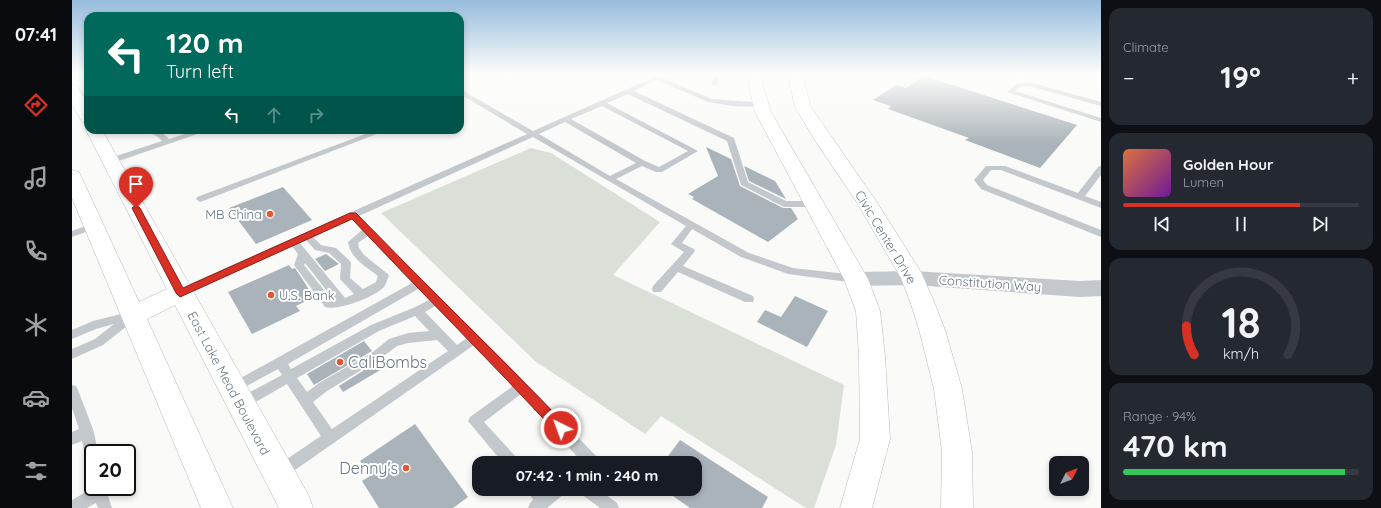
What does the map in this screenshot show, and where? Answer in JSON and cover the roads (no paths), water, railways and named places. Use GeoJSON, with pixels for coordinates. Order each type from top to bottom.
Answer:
{"type":"FeatureCollection","features":[{"type":"Feature","properties":{"kind":"main road"},"geometry":{"type":"LineString","coordinates":[[80,98],[84,109]]}},
{"type":"Feature","properties":{"kind":"main road"},"geometry":{"type":"LineString","coordinates":[[759,98],[763,112],[779,144],[856,279],[868,310],[872,356],[875,439],[856,508]]}},
{"type":"Feature","properties":{"kind":"main road","name":"Civic Center Drive"},"geometry":{"type":"LineString","coordinates":[[800,98],[803,107],[825,142],[866,201],[913,278],[934,334],[948,389],[957,452],[957,508]]}},
{"type":"Feature","properties":{"kind":"main road","name":"East Lake Mead Boulevard"},"geometry":{"type":"LineString","coordinates":[[96,134],[180,293],[297,508]]}},
{"type":"Feature","properties":{"kind":"main road"},"geometry":{"type":"LineString","coordinates":[[72,176],[83,230],[133,315],[217,508]]}},
{"type":"Feature","properties":{"kind":"main road"},"geometry":{"type":"LineString","coordinates":[[133,315],[180,293]]}},
{"type":"Feature","properties":{"kind":"street","name":"Constitution Way"},"geometry":{"type":"LineString","coordinates":[[856,279],[913,278],[1080,289],[1101,288]]}},
{"type":"Feature","properties":{"kind":"lane"},"geometry":{"type":"LineString","coordinates":[[464,100],[470,98],[745,255],[792,271],[856,279]]}},
{"type":"Feature","properties":{"kind":"lane"},"geometry":{"type":"LineString","coordinates":[[180,293],[613,98]]}},
{"type":"Feature","properties":{"kind":"lane"},"geometry":{"type":"LineString","coordinates":[[642,98],[731,140],[744,183],[784,204],[814,204]]}},
{"type":"Feature","properties":{"kind":"lane"},"geometry":{"type":"LineString","coordinates":[[705,98],[734,104],[761,105]]}},
{"type":"Feature","properties":{"kind":"lane"},"geometry":{"type":"LineString","coordinates":[[1029,98],[1101,120]]}},
{"type":"Feature","properties":{"kind":"lane"},"geometry":{"type":"LineString","coordinates":[[1078,98],[1101,104]]}},
{"type":"Feature","properties":{"kind":"lane"},"geometry":{"type":"LineString","coordinates":[[565,119],[642,163],[659,170],[694,151],[602,103]]}},
{"type":"Feature","properties":{"kind":"lane"},"geometry":{"type":"LineString","coordinates":[[159,134],[167,142]]}},
{"type":"Feature","properties":{"kind":"lane"},"geometry":{"type":"LineString","coordinates":[[110,160],[192,134]]}},
{"type":"Feature","properties":{"kind":"lane"},"geometry":{"type":"LineString","coordinates":[[200,199],[372,134]]}},
{"type":"Feature","properties":{"kind":"lane"},"geometry":{"type":"LineString","coordinates":[[610,179],[642,163]]}},
{"type":"Feature","properties":{"kind":"lane"},"geometry":{"type":"LineString","coordinates":[[1101,205],[1002,168],[989,168],[978,180],[984,187],[1101,234]]}},
{"type":"Feature","properties":{"kind":"lane"},"geometry":{"type":"LineString","coordinates":[[1080,197],[1101,169]]}},
{"type":"Feature","properties":{"kind":"lane"},"geometry":{"type":"LineString","coordinates":[[353,215],[419,284],[522,386],[586,456]]}},
{"type":"Feature","properties":{"kind":"lane"},"geometry":{"type":"LineString","coordinates":[[657,289],[690,251],[676,244],[691,225]]}},
{"type":"Feature","properties":{"kind":"lane"},"geometry":{"type":"LineString","coordinates":[[294,242],[303,254],[299,265],[329,304],[343,302],[362,295],[380,284],[384,275],[363,260],[353,250],[352,242],[368,231]]}},
{"type":"Feature","properties":{"kind":"lane"},"geometry":{"type":"LineString","coordinates":[[307,236],[318,248],[332,250],[346,263],[345,279],[362,295]]}},
{"type":"Feature","properties":{"kind":"lane"},"geometry":{"type":"LineString","coordinates":[[676,267],[749,299]]}},
{"type":"Feature","properties":{"kind":"lane"},"geometry":{"type":"LineString","coordinates":[[236,396],[280,362],[419,284]]}},
{"type":"Feature","properties":{"kind":"lane"},"geometry":{"type":"LineString","coordinates":[[236,396],[289,376],[375,328],[417,312],[436,301]]}},
{"type":"Feature","properties":{"kind":"lane"},"geometry":{"type":"LineString","coordinates":[[417,312],[456,352]]}},
{"type":"Feature","properties":{"kind":"lane"},"geometry":{"type":"LineString","coordinates":[[72,335],[93,325],[133,315]]}},
{"type":"Feature","properties":{"kind":"lane"},"geometry":{"type":"LineString","coordinates":[[72,354],[99,342],[133,315]]}},
{"type":"Feature","properties":{"kind":"lane"},"geometry":{"type":"LineString","coordinates":[[306,401],[323,387],[377,355],[393,342],[408,338],[440,335]]}},
{"type":"Feature","properties":{"kind":"lane"},"geometry":{"type":"LineString","coordinates":[[278,473],[475,339]]}},
{"type":"Feature","properties":{"kind":"lane"},"geometry":{"type":"LineString","coordinates":[[280,362],[329,437]]}},
{"type":"Feature","properties":{"kind":"lane"},"geometry":{"type":"LineString","coordinates":[[506,456],[475,421],[522,386]]}},
{"type":"Feature","properties":{"kind":"lane"},"geometry":{"type":"LineString","coordinates":[[72,390],[87,432],[89,444]]}},
{"type":"Feature","properties":{"kind":"lane"},"geometry":{"type":"LineString","coordinates":[[72,439],[87,432]]}},
{"type":"Feature","properties":{"kind":"lane"},"geometry":{"type":"LineString","coordinates":[[72,508],[90,496]]}},
{"type":"Feature","properties":{"kind":"lane"},"geometry":{"type":"LineString","coordinates":[[101,496],[104,508]]}},
{"type":"Feature","properties":{"kind":"lane"},"geometry":{"type":"LineString","coordinates":[[540,504],[550,496]]}},
{"type":"Feature","properties":{"kind":"lane"},"geometry":{"type":"LineString","coordinates":[[596,496],[612,508]]}},
{"type":"Feature","properties":{"kind":"place","name":"MB China"},"geometry":{"type":"Point","coordinates":[270,214]}},
{"type":"Feature","properties":{"kind":"place","name":"U.S. Bank"},"geometry":{"type":"Point","coordinates":[271,295]}},
{"type":"Feature","properties":{"kind":"place","name":"CaliBombs"},"geometry":{"type":"Point","coordinates":[340,362]}},
{"type":"Feature","properties":{"kind":"place","name":"Denny's"},"geometry":{"type":"Point","coordinates":[406,468]}}]}
